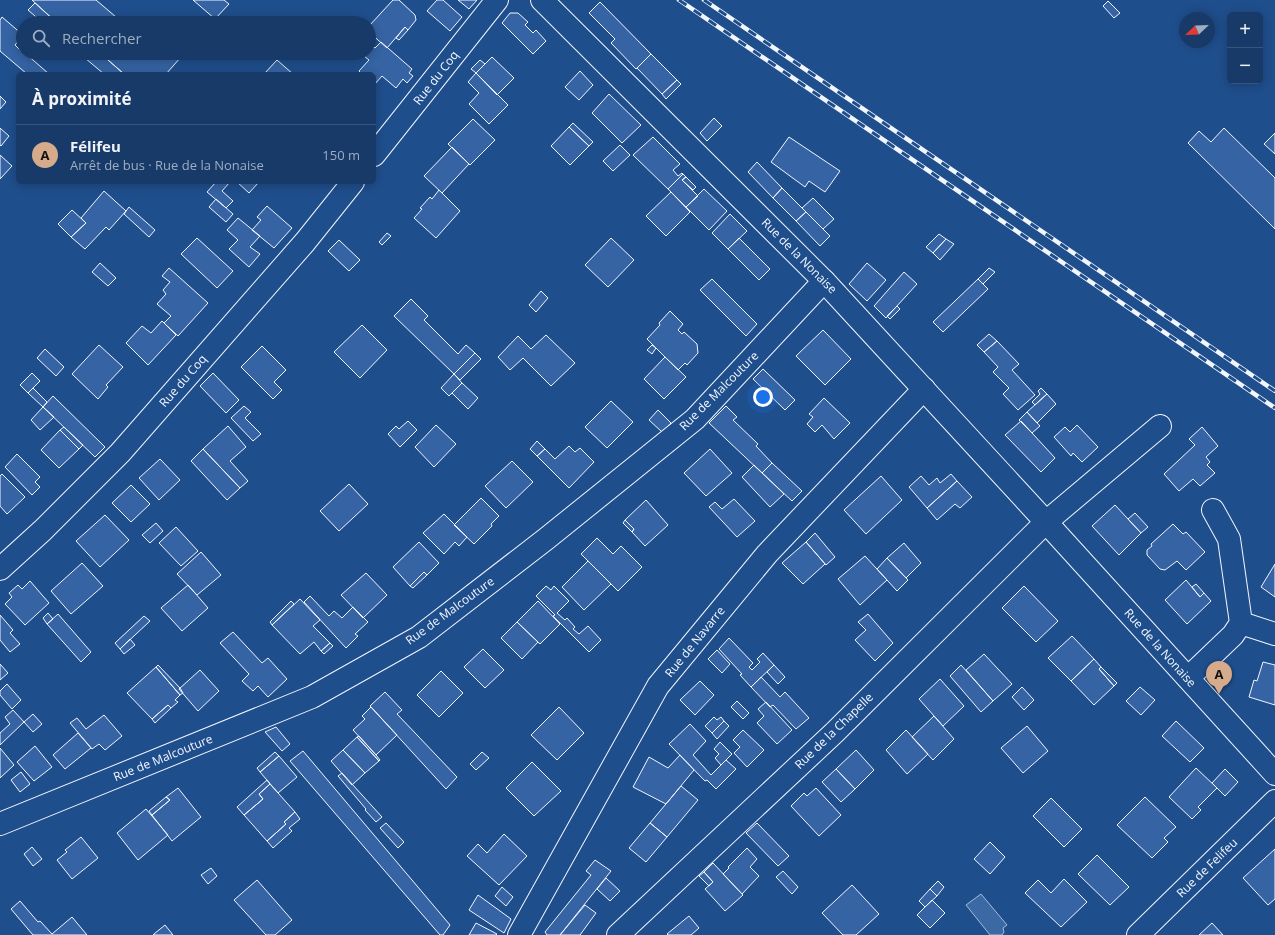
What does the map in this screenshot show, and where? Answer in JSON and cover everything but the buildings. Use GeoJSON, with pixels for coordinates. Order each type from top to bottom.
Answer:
{"type":"FeatureCollection","features":[{"type":"Feature","properties":{"kind":"street","name":"Rue du Coq"},"geometry":{"type":"LineString","coordinates":[[376,152],[497,0]]}},
{"type":"Feature","properties":{"kind":"street","name":"Rue de la Nonaise"},"geometry":{"type":"LineString","coordinates":[[542,0],[824,281],[1275,774]]}},
{"type":"Feature","properties":{"kind":"street","name":"Rue du Coq"},"geometry":{"type":"LineString","coordinates":[[0,569],[43,530],[120,453],[305,242],[351,184]]}},
{"type":"Feature","properties":{"kind":"street","name":"Rue de Malcouture"},"geometry":{"type":"LineString","coordinates":[[0,824],[312,697],[420,637],[546,539],[694,419],[824,281]]}},
{"type":"Feature","properties":{"kind":"street","name":"Rue de Navarre"},"geometry":{"type":"LineString","coordinates":[[519,935],[658,686],[767,554],[924,389]]}},
{"type":"Feature","properties":{"kind":"street"},"geometry":{"type":"LineString","coordinates":[[1046,522],[1160,426]]}},
{"type":"Feature","properties":{"kind":"street"},"geometry":{"type":"LineString","coordinates":[[1188,678],[1233,635],[1241,623],[1229,539],[1213,510]]}},
{"type":"Feature","properties":{"kind":"street","name":"Rue de la Chapelle"},"geometry":{"type":"LineString","coordinates":[[618,935],[835,732],[1046,522]]}},
{"type":"Feature","properties":{"kind":"street"},"geometry":{"type":"LineString","coordinates":[[1241,623],[1275,634]]}},
{"type":"Feature","properties":{"kind":"street","name":"Rue de Felifeu"},"geometry":{"type":"LineString","coordinates":[[1138,935],[1275,801]]}},
{"type":"Feature","properties":{"kind":"water"},"geometry":{"type":"Polygon","coordinates":[[[981,894],[1007,925],[1003,928],[1004,932],[1002,935],[990,935],[966,905],[981,894]]]}},
{"type":"Feature","properties":{"kind":"railway"},"geometry":{"type":"LineString","coordinates":[[679,0],[1275,408]]}},
{"type":"Feature","properties":{"kind":"railway"},"geometry":{"type":"LineString","coordinates":[[704,0],[1275,391]]}},
{"type":"Feature","properties":{"kind":"place","name":"Félifeu"},"geometry":{"type":"Point","coordinates":[1219,694]}}]}
